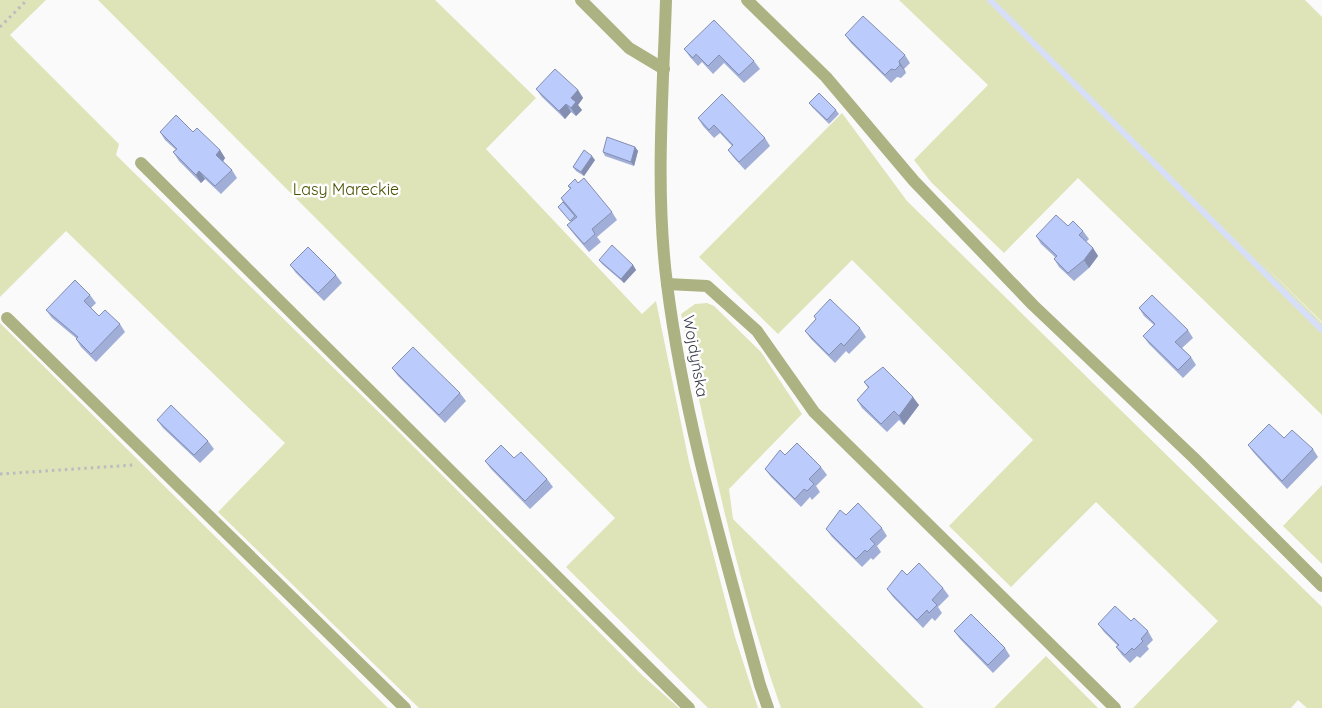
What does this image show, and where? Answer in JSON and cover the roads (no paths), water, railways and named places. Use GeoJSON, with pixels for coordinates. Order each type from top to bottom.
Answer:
{"type":"FeatureCollection","features":[{"type":"Feature","properties":{"kind":"street"},"geometry":{"type":"LineString","coordinates":[[581,0],[629,48],[664,70]]}},
{"type":"Feature","properties":{"kind":"street","name":"Wojdyńska"},"geometry":{"type":"LineString","coordinates":[[666,0],[661,204],[667,284],[686,393],[708,494],[768,708]]}},
{"type":"Feature","properties":{"kind":"street"},"geometry":{"type":"LineString","coordinates":[[747,0],[826,77],[914,182],[1033,305],[1194,458],[1322,586]]}},
{"type":"Feature","properties":{"kind":"street"},"geometry":{"type":"LineString","coordinates":[[141,163],[689,708]]}},
{"type":"Feature","properties":{"kind":"street"},"geometry":{"type":"LineString","coordinates":[[667,284],[707,286],[756,331],[814,412],[1115,708]]}},
{"type":"Feature","properties":{"kind":"street"},"geometry":{"type":"LineString","coordinates":[[7,318],[405,708]]}},
{"type":"Feature","properties":{"kind":"waterway"},"geometry":{"type":"LineString","coordinates":[[990,0],[1322,330]]}},
{"type":"Feature","properties":{"kind":"park label","name":"Lasy Mareckie"},"geometry":{"type":"Point","coordinates":[346,189]}}]}
